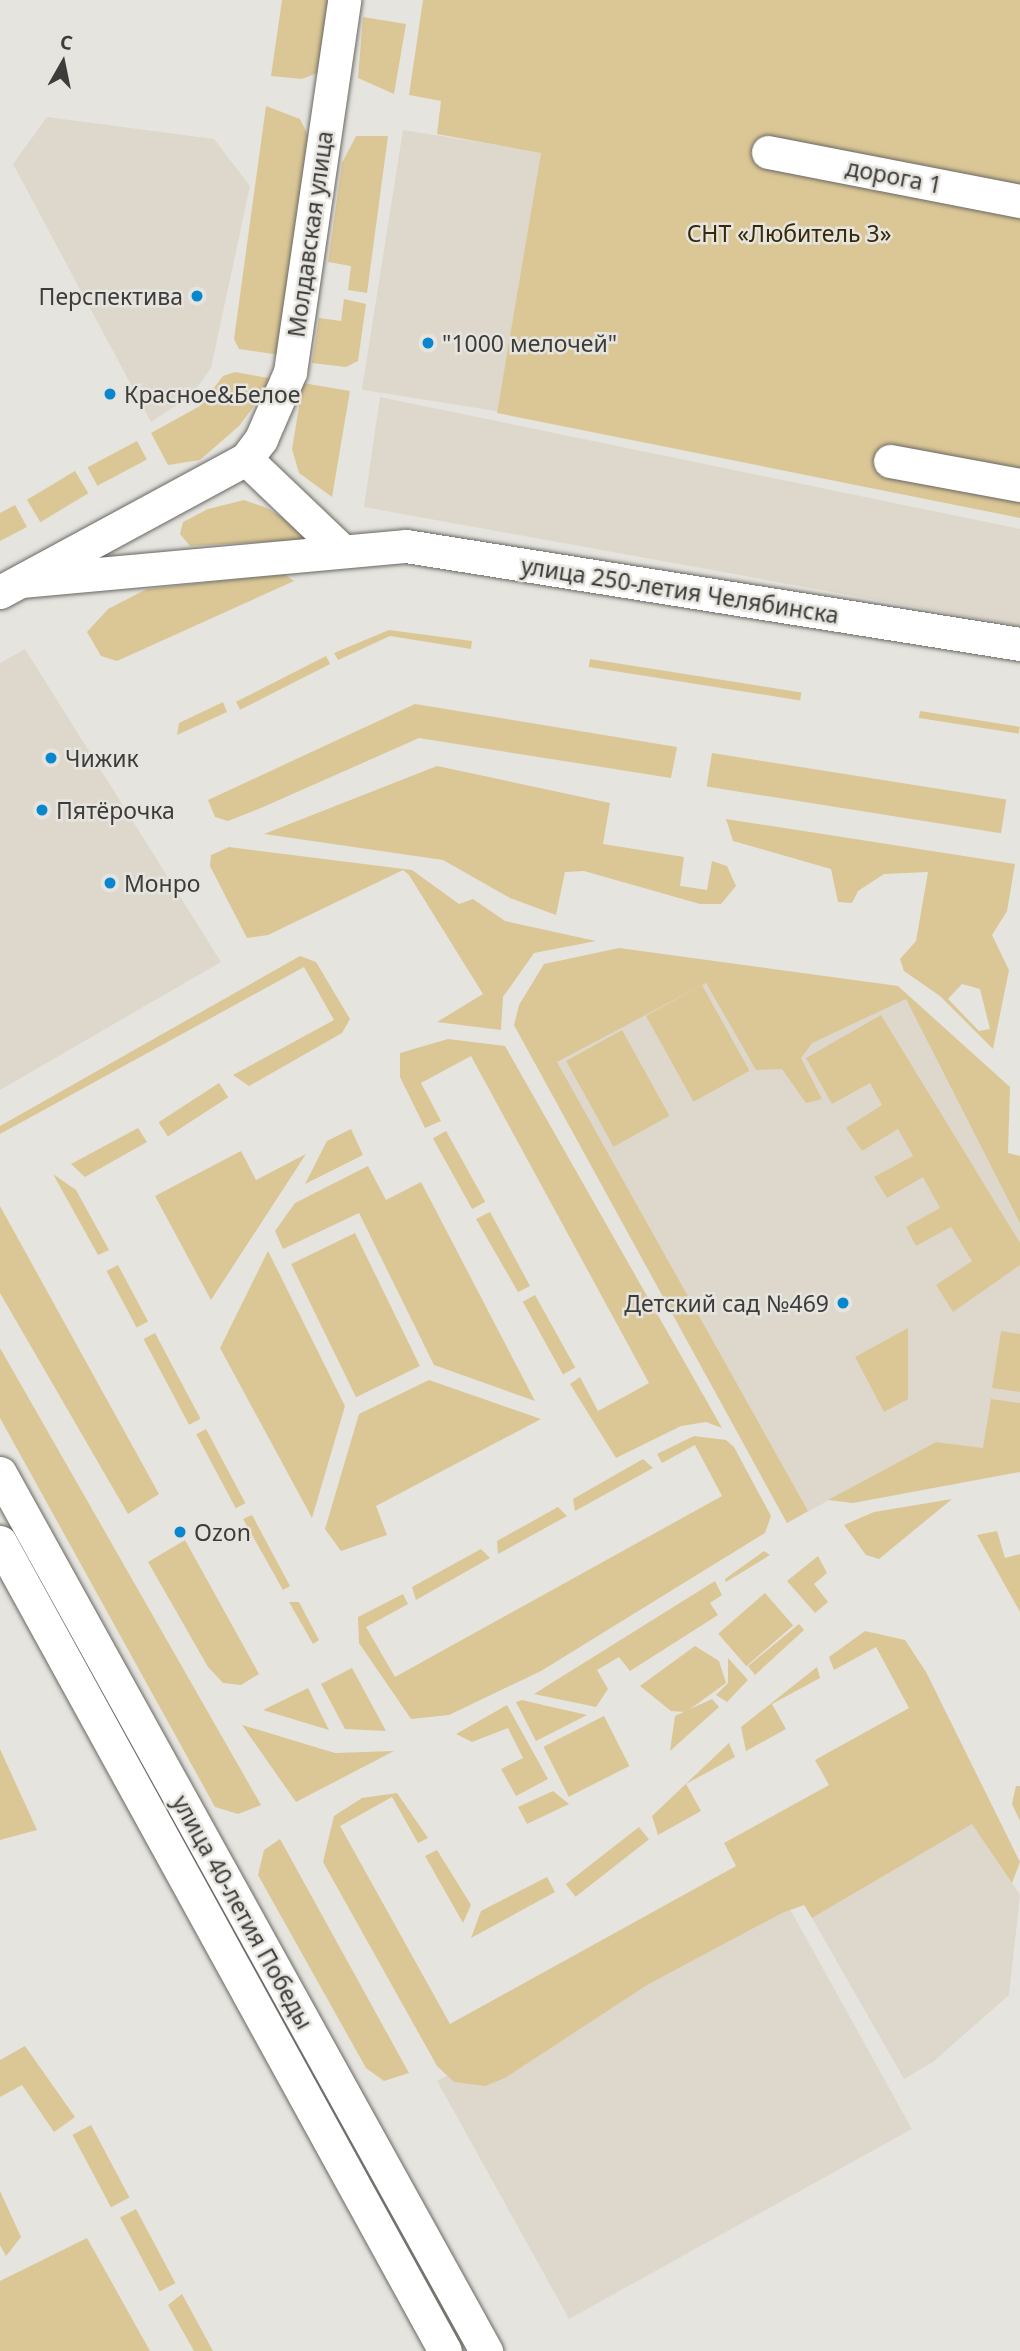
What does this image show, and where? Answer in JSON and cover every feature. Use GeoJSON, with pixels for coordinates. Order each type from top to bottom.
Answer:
{"type":"FeatureCollection","features":[{"type":"Feature","properties":{"kind":"street","name":"Молдавская улица"},"geometry":{"type":"LineString","coordinates":[[246,458],[290,372],[345,0]]}},
{"type":"Feature","properties":{"kind":"street","name":"дорога 1"},"geometry":{"type":"LineString","coordinates":[[768,152],[1020,201]]}},
{"type":"Feature","properties":{"kind":"street"},"geometry":{"type":"LineString","coordinates":[[246,458],[339,548]]}},
{"type":"Feature","properties":{"kind":"street","name":"улица 250-летия Челябинска"},"geometry":{"type":"LineString","coordinates":[[10,587],[246,458]]}},
{"type":"Feature","properties":{"kind":"street"},"geometry":{"type":"LineString","coordinates":[[891,461],[1020,485]]}},
{"type":"Feature","properties":{"kind":"street","name":"улица 250-летия Челябинска"},"geometry":{"type":"LineString","coordinates":[[10,587],[339,548],[406,546],[1020,644]]}},
{"type":"Feature","properties":{"kind":"street","name":"улица 40-летия Победы"},"geometry":{"type":"LineString","coordinates":[[0,1474],[485,2351]]}},
{"type":"Feature","properties":{"kind":"street","name":"улица 40-летия Победы"},"geometry":{"type":"LineString","coordinates":[[0,1542],[445,2351]]}},
{"type":"Feature","properties":{"kind":"street"},"geometry":{"type":"LineString","coordinates":[[162,1834],[191,1820]]}},
{"type":"Feature","properties":{"kind":"street"},"geometry":{"type":"LineString","coordinates":[[185,1876],[213,1859]]}},
{"type":"Feature","properties":{"kind":"shaded area"},"geometry":{"type":"Polygon","coordinates":[[[47,117],[214,139],[250,186],[211,368],[191,396],[151,422],[13,164],[47,117]]]}},
{"type":"Feature","properties":{"kind":"shaded area"},"geometry":{"type":"Polygon","coordinates":[[[403,130],[541,152],[500,412],[362,390],[403,130]]]}},
{"type":"Feature","properties":{"kind":"shaded area"},"geometry":{"type":"Polygon","coordinates":[[[380,397],[1020,529],[1020,626],[364,507],[380,397]]]}},
{"type":"Feature","properties":{"kind":"shaded area"},"geometry":{"type":"Polygon","coordinates":[[[25,649],[221,962],[0,1090],[0,663],[25,649]]]}},
{"type":"Feature","properties":{"kind":"shaded area","name":"Детский сад №469"},"geometry":{"type":"Polygon","coordinates":[[[644,968],[906,999],[992,1159],[1020,1165],[1020,1454],[936,1442],[787,1523],[514,1025],[644,968]]]}},
{"type":"Feature","properties":{"kind":"shaded area"},"geometry":{"type":"Polygon","coordinates":[[[972,1823],[1020,1895],[1009,1995],[933,2062],[904,2079],[812,1918],[972,1823]]]}},
{"type":"Feature","properties":{"kind":"shaded area"},"geometry":{"type":"Polygon","coordinates":[[[780,1891],[912,2129],[569,2319],[437,2081],[780,1891]]]}},
{"type":"Feature","properties":{"kind":"green space"},"geometry":{"type":"Polygon","coordinates":[[[282,0],[329,0],[317,73],[302,79],[271,76],[282,0]]]}},
{"type":"Feature","properties":{"kind":"green space","name":"СНТ «Любитель 3»"},"geometry":{"type":"Polygon","coordinates":[[[423,0],[1020,0],[1020,518],[497,413],[541,153],[437,134],[441,101],[409,95],[423,0]]]}},
{"type":"Feature","properties":{"kind":"green space"},"geometry":{"type":"Polygon","coordinates":[[[363,17],[406,24],[394,94],[358,78],[363,17]]]}},
{"type":"Feature","properties":{"kind":"green space"},"geometry":{"type":"Polygon","coordinates":[[[266,106],[300,119],[308,135],[280,355],[239,349],[234,339],[266,106]]]}},
{"type":"Feature","properties":{"kind":"green space"},"geometry":{"type":"Polygon","coordinates":[[[356,136],[388,136],[367,293],[348,290],[351,266],[328,262],[342,163],[356,136]]]}},
{"type":"Feature","properties":{"kind":"green space"},"geometry":{"type":"Polygon","coordinates":[[[344,299],[366,304],[358,361],[346,367],[312,363],[319,318],[341,321],[344,299]]]}},
{"type":"Feature","properties":{"kind":"green space"},"geometry":{"type":"Polygon","coordinates":[[[235,372],[274,379],[239,426],[200,460],[168,465],[151,433],[200,406],[223,376],[235,372]]]}},
{"type":"Feature","properties":{"kind":"green space"},"geometry":{"type":"Polygon","coordinates":[[[303,383],[350,391],[332,497],[299,473],[292,449],[303,383]]]}},
{"type":"Feature","properties":{"kind":"green space"},"geometry":{"type":"Polygon","coordinates":[[[137,441],[147,460],[97,486],[88,467],[137,441]]]}},
{"type":"Feature","properties":{"kind":"green space"},"geometry":{"type":"Polygon","coordinates":[[[75,471],[88,493],[40,522],[27,500],[75,471]]]}},
{"type":"Feature","properties":{"kind":"green space"},"geometry":{"type":"Polygon","coordinates":[[[244,500],[267,508],[316,539],[190,546],[180,534],[183,522],[208,509],[244,500]]]}},
{"type":"Feature","properties":{"kind":"green space"},"geometry":{"type":"Polygon","coordinates":[[[15,505],[27,527],[0,541],[0,513],[15,505]]]}},
{"type":"Feature","properties":{"kind":"green space"},"geometry":{"type":"Polygon","coordinates":[[[284,574],[294,581],[117,661],[101,656],[87,632],[108,609],[147,589],[284,574]]]}},
{"type":"Feature","properties":{"kind":"green space"},"geometry":{"type":"Polygon","coordinates":[[[389,630],[472,641],[471,649],[390,636],[338,660],[334,653],[389,630]]]}},
{"type":"Feature","properties":{"kind":"green space"},"geometry":{"type":"Polygon","coordinates":[[[326,656],[330,664],[240,710],[236,702],[326,656]]]}},
{"type":"Feature","properties":{"kind":"green space"},"geometry":{"type":"Polygon","coordinates":[[[590,659],[801,692],[800,700],[589,667],[590,659]]]}},
{"type":"Feature","properties":{"kind":"green space"},"geometry":{"type":"Polygon","coordinates":[[[223,702],[227,712],[177,735],[179,723],[223,702]]]}},
{"type":"Feature","properties":{"kind":"green space"},"geometry":{"type":"Polygon","coordinates":[[[415,704],[677,747],[671,778],[419,738],[228,821],[215,817],[208,800],[415,704]]]}},
{"type":"Feature","properties":{"kind":"green space"},"geometry":{"type":"Polygon","coordinates":[[[920,711],[1020,727],[1019,734],[919,718],[920,711]]]}},
{"type":"Feature","properties":{"kind":"green space"},"geometry":{"type":"Polygon","coordinates":[[[712,753],[1006,800],[1001,833],[707,787],[712,753]]]}},
{"type":"Feature","properties":{"kind":"green space"},"geometry":{"type":"Polygon","coordinates":[[[437,766],[610,803],[603,844],[684,857],[680,886],[707,890],[712,861],[727,866],[736,886],[721,904],[700,904],[584,871],[565,872],[556,915],[510,898],[443,860],[264,834],[437,766]]]}},
{"type":"Feature","properties":{"kind":"green space"},"geometry":{"type":"Polygon","coordinates":[[[726,819],[1015,864],[1007,911],[992,935],[1009,970],[993,1049],[940,996],[904,971],[900,959],[916,941],[928,872],[884,874],[858,891],[852,903],[838,902],[831,869],[733,841],[726,819]],[[962,984],[948,999],[979,1031],[990,1029],[980,989],[962,984]]]}},
{"type":"Feature","properties":{"kind":"green space"},"geometry":{"type":"Polygon","coordinates":[[[229,847],[412,870],[459,904],[473,899],[505,921],[596,941],[534,953],[503,997],[501,1030],[437,1022],[483,994],[409,875],[403,870],[268,935],[247,938],[210,866],[211,855],[229,847]]]}},
{"type":"Feature","properties":{"kind":"green space"},"geometry":{"type":"Polygon","coordinates":[[[619,948],[898,986],[1010,1087],[1008,1153],[1020,1156],[1020,1223],[906,999],[812,1043],[801,1058],[822,1099],[806,1103],[782,1069],[756,1070],[706,983],[557,1062],[808,1511],[787,1523],[514,1025],[519,1005],[544,964],[619,948]]]}},
{"type":"Feature","properties":{"kind":"green space"},"geometry":{"type":"Polygon","coordinates":[[[300,956],[316,962],[350,1019],[342,1033],[249,1086],[233,1075],[334,1020],[304,967],[0,1134],[0,1126],[300,956]]]}},
{"type":"Feature","properties":{"kind":"green space"},"geometry":{"type":"Polygon","coordinates":[[[702,985],[750,1071],[694,1102],[646,1016],[702,985]]]}},
{"type":"Feature","properties":{"kind":"green space"},"geometry":{"type":"Polygon","coordinates":[[[881,1015],[1020,1243],[1020,1265],[953,1312],[936,1285],[972,1261],[951,1227],[916,1246],[906,1227],[940,1208],[923,1177],[887,1198],[874,1177],[913,1156],[898,1129],[862,1151],[846,1128],[882,1105],[870,1083],[832,1104],[806,1058],[881,1015]]]}},
{"type":"Feature","properties":{"kind":"green space"},"geometry":{"type":"Polygon","coordinates":[[[622,1030],[670,1116],[614,1147],[566,1061],[622,1030]]]}},
{"type":"Feature","properties":{"kind":"green space"},"geometry":{"type":"Polygon","coordinates":[[[448,1039],[505,1046],[722,1428],[706,1422],[681,1426],[616,1458],[570,1384],[580,1377],[598,1411],[649,1383],[471,1056],[421,1083],[441,1121],[425,1128],[400,1077],[400,1053],[448,1039]]]}},
{"type":"Feature","properties":{"kind":"green space"},"geometry":{"type":"Polygon","coordinates":[[[219,1083],[228,1097],[168,1136],[159,1122],[219,1083]]]}},
{"type":"Feature","properties":{"kind":"green space"},"geometry":{"type":"Polygon","coordinates":[[[138,1128],[147,1142],[85,1177],[71,1164],[138,1128]]]}},
{"type":"Feature","properties":{"kind":"green space"},"geometry":{"type":"Polygon","coordinates":[[[351,1129],[363,1155],[305,1184],[327,1141],[351,1129]]]}},
{"type":"Feature","properties":{"kind":"green space"},"geometry":{"type":"Polygon","coordinates":[[[446,1131],[485,1202],[472,1209],[433,1138],[446,1131]]]}},
{"type":"Feature","properties":{"kind":"green space"},"geometry":{"type":"Polygon","coordinates":[[[241,1151],[256,1180],[306,1154],[211,1300],[155,1196],[241,1151]]]}},
{"type":"Feature","properties":{"kind":"green space"},"geometry":{"type":"Polygon","coordinates":[[[368,1166],[386,1200],[421,1182],[535,1401],[434,1365],[359,1213],[283,1249],[275,1231],[295,1203],[368,1166]]]}},
{"type":"Feature","properties":{"kind":"green space"},"geometry":{"type":"Polygon","coordinates":[[[53,1174],[76,1190],[109,1250],[98,1255],[53,1174]]]}},
{"type":"Feature","properties":{"kind":"green space"},"geometry":{"type":"Polygon","coordinates":[[[0,1206],[159,1494],[128,1514],[0,1293],[0,1206]]]}},
{"type":"Feature","properties":{"kind":"green space"},"geometry":{"type":"Polygon","coordinates":[[[490,1212],[530,1286],[518,1292],[476,1219],[490,1212]]]}},
{"type":"Feature","properties":{"kind":"green space"},"geometry":{"type":"Polygon","coordinates":[[[355,1233],[420,1366],[356,1397],[291,1264],[355,1233]]]}},
{"type":"Feature","properties":{"kind":"green space"},"geometry":{"type":"Polygon","coordinates":[[[268,1251],[345,1406],[312,1518],[220,1348],[268,1251]]]}},
{"type":"Feature","properties":{"kind":"green space"},"geometry":{"type":"Polygon","coordinates":[[[118,1265],[148,1322],[137,1328],[107,1271],[118,1265]]]}},
{"type":"Feature","properties":{"kind":"green space"},"geometry":{"type":"Polygon","coordinates":[[[535,1295],[575,1368],[563,1374],[523,1302],[535,1295]]]}},
{"type":"Feature","properties":{"kind":"green space"},"geometry":{"type":"Polygon","coordinates":[[[908,1328],[908,1399],[884,1412],[855,1357],[908,1328]]]}},
{"type":"Feature","properties":{"kind":"green space"},"geometry":{"type":"Polygon","coordinates":[[[1001,1331],[1020,1334],[1020,1392],[992,1388],[1001,1331]]]}},
{"type":"Feature","properties":{"kind":"green space"},"geometry":{"type":"Polygon","coordinates":[[[155,1333],[201,1419],[189,1425],[144,1339],[155,1333]]]}},
{"type":"Feature","properties":{"kind":"green space"},"geometry":{"type":"Polygon","coordinates":[[[0,1348],[261,1805],[238,1814],[215,1807],[0,1418],[0,1348]]]}},
{"type":"Feature","properties":{"kind":"green space"},"geometry":{"type":"Polygon","coordinates":[[[429,1380],[541,1419],[376,1506],[387,1535],[341,1551],[325,1529],[359,1414],[429,1380]]]}},
{"type":"Feature","properties":{"kind":"green space"},"geometry":{"type":"Polygon","coordinates":[[[991,1399],[1020,1403],[1020,1472],[853,1503],[828,1500],[936,1442],[983,1448],[991,1399]]]}},
{"type":"Feature","properties":{"kind":"green space"},"geometry":{"type":"Polygon","coordinates":[[[206,1429],[245,1503],[236,1508],[196,1434],[206,1429]]]}},
{"type":"Feature","properties":{"kind":"green space"},"geometry":{"type":"Polygon","coordinates":[[[694,1436],[726,1440],[734,1447],[771,1516],[765,1533],[541,1671],[449,1715],[411,1719],[359,1643],[358,1617],[403,1594],[408,1604],[366,1627],[395,1677],[722,1496],[695,1445],[662,1463],[657,1454],[694,1436]]]}},
{"type":"Feature","properties":{"kind":"green space"},"geometry":{"type":"Polygon","coordinates":[[[643,1459],[653,1468],[575,1511],[573,1499],[643,1459]]]}},
{"type":"Feature","properties":{"kind":"green space"},"geometry":{"type":"Polygon","coordinates":[[[952,1499],[879,1559],[866,1555],[844,1525],[874,1512],[952,1499]]]}},
{"type":"Feature","properties":{"kind":"green space"},"geometry":{"type":"Polygon","coordinates":[[[558,1507],[567,1516],[498,1554],[497,1541],[558,1507]]]}},
{"type":"Feature","properties":{"kind":"green space"},"geometry":{"type":"Polygon","coordinates":[[[252,1515],[290,1586],[283,1590],[243,1519],[252,1515]]]}},
{"type":"Feature","properties":{"kind":"green space"},"geometry":{"type":"Polygon","coordinates":[[[997,1531],[1005,1558],[1020,1554],[1020,1612],[977,1535],[997,1531]]]}},
{"type":"Feature","properties":{"kind":"green space"},"geometry":{"type":"Polygon","coordinates":[[[185,1540],[259,1674],[241,1685],[223,1683],[208,1667],[148,1562],[185,1540]]]}},
{"type":"Feature","properties":{"kind":"green space"},"geometry":{"type":"Polygon","coordinates":[[[481,1549],[490,1558],[416,1600],[412,1587],[481,1549]]]}},
{"type":"Feature","properties":{"kind":"green space"},"geometry":{"type":"Polygon","coordinates":[[[764,1551],[770,1555],[726,1582],[725,1579],[764,1551]]]}},
{"type":"Feature","properties":{"kind":"green space"},"geometry":{"type":"Polygon","coordinates":[[[818,1556],[827,1573],[814,1584],[828,1602],[815,1613],[787,1581],[818,1556]]]}},
{"type":"Feature","properties":{"kind":"green space"},"geometry":{"type":"Polygon","coordinates":[[[715,1581],[722,1595],[710,1603],[718,1615],[630,1671],[619,1657],[597,1670],[608,1689],[596,1707],[534,1694],[715,1581]]]}},
{"type":"Feature","properties":{"kind":"green space"},"geometry":{"type":"Polygon","coordinates":[[[765,1593],[793,1625],[746,1666],[718,1634],[765,1593]]]}},
{"type":"Feature","properties":{"kind":"green space"},"geometry":{"type":"Polygon","coordinates":[[[289,1602],[299,1602],[319,1640],[313,1644],[289,1602]]]}},
{"type":"Feature","properties":{"kind":"green space"},"geometry":{"type":"Polygon","coordinates":[[[799,1624],[804,1630],[755,1675],[748,1666],[799,1624]]]}},
{"type":"Feature","properties":{"kind":"green space"},"geometry":{"type":"Polygon","coordinates":[[[865,1631],[905,1640],[926,1672],[1020,1862],[1012,1883],[972,1824],[812,1918],[804,1905],[782,1913],[647,1985],[505,2078],[485,2086],[454,2082],[437,2066],[323,1862],[334,1816],[362,1798],[397,1793],[428,1838],[418,1843],[392,1797],[340,1826],[450,2024],[736,1866],[724,1843],[829,1785],[815,1760],[909,1708],[876,1647],[834,1670],[829,1657],[865,1631]]]}},
{"type":"Feature","properties":{"kind":"green space"},"geometry":{"type":"Polygon","coordinates":[[[695,1646],[719,1661],[726,1683],[686,1712],[671,1711],[640,1686],[695,1646]]]}},
{"type":"Feature","properties":{"kind":"green space"},"geometry":{"type":"Polygon","coordinates":[[[728,1658],[748,1680],[727,1702],[716,1695],[728,1683],[728,1658]]]}},
{"type":"Feature","properties":{"kind":"green space"},"geometry":{"type":"Polygon","coordinates":[[[817,1667],[820,1678],[772,1704],[786,1729],[746,1751],[741,1727],[817,1667]]]}},
{"type":"Feature","properties":{"kind":"green space"},"geometry":{"type":"Polygon","coordinates":[[[352,1668],[386,1731],[345,1729],[321,1684],[352,1668]]]}},
{"type":"Feature","properties":{"kind":"green space"},"geometry":{"type":"Polygon","coordinates":[[[308,1688],[329,1730],[263,1710],[308,1688]]]}},
{"type":"Feature","properties":{"kind":"green space"},"geometry":{"type":"Polygon","coordinates":[[[712,1699],[719,1707],[670,1751],[675,1716],[712,1699]]]}},
{"type":"Feature","properties":{"kind":"green space"},"geometry":{"type":"Polygon","coordinates":[[[522,1700],[587,1715],[536,1741],[516,1702],[522,1700]]]}},
{"type":"Feature","properties":{"kind":"green space"},"geometry":{"type":"Polygon","coordinates":[[[507,1705],[548,1779],[516,1796],[501,1769],[523,1758],[508,1728],[472,1742],[456,1734],[507,1705]]]}},
{"type":"Feature","properties":{"kind":"green space"},"geometry":{"type":"Polygon","coordinates":[[[604,1716],[629,1766],[569,1797],[543,1747],[604,1716]]]}},
{"type":"Feature","properties":{"kind":"green space"},"geometry":{"type":"Polygon","coordinates":[[[242,1725],[335,1753],[394,1751],[296,1802],[242,1725]]]}},
{"type":"Feature","properties":{"kind":"green space"},"geometry":{"type":"Polygon","coordinates":[[[729,1743],[735,1757],[686,1784],[701,1811],[658,1835],[652,1816],[729,1743]]]}},
{"type":"Feature","properties":{"kind":"green space"},"geometry":{"type":"Polygon","coordinates":[[[0,1749],[37,1830],[0,1840],[0,1749]]]}},
{"type":"Feature","properties":{"kind":"green space"},"geometry":{"type":"Polygon","coordinates":[[[1016,1786],[1020,1786],[1020,1821],[1012,1804],[1016,1786]]]}},
{"type":"Feature","properties":{"kind":"green space"},"geometry":{"type":"Polygon","coordinates":[[[553,1791],[569,1804],[527,1824],[518,1807],[553,1791]]]}},
{"type":"Feature","properties":{"kind":"green space"},"geometry":{"type":"Polygon","coordinates":[[[639,1827],[649,1840],[576,1897],[566,1884],[639,1827]]]}},
{"type":"Feature","properties":{"kind":"green space"},"geometry":{"type":"Polygon","coordinates":[[[280,1839],[409,2073],[384,2081],[366,2068],[258,1875],[264,1850],[280,1839]]]}},
{"type":"Feature","properties":{"kind":"green space"},"geometry":{"type":"Polygon","coordinates":[[[437,1850],[471,1905],[463,1923],[425,1856],[437,1850]]]}},
{"type":"Feature","properties":{"kind":"green space"},"geometry":{"type":"Polygon","coordinates":[[[547,1877],[555,1892],[471,1938],[481,1911],[547,1877]]]}},
{"type":"Feature","properties":{"kind":"green space"},"geometry":{"type":"Polygon","coordinates":[[[25,2046],[75,2117],[54,2132],[22,2085],[0,2097],[0,2060],[25,2046]]]}},
{"type":"Feature","properties":{"kind":"green space"},"geometry":{"type":"Polygon","coordinates":[[[91,2125],[129,2197],[111,2207],[72,2135],[91,2125]]]}},
{"type":"Feature","properties":{"kind":"green space"},"geometry":{"type":"Polygon","coordinates":[[[0,2191],[21,2237],[6,2256],[0,2245],[0,2191]]]}},
{"type":"Feature","properties":{"kind":"green space"},"geometry":{"type":"Polygon","coordinates":[[[136,2209],[175,2283],[160,2292],[120,2217],[136,2209]]]}},
{"type":"Feature","properties":{"kind":"green space"},"geometry":{"type":"Polygon","coordinates":[[[87,2238],[150,2351],[0,2351],[0,2281],[87,2238]]]}},
{"type":"Feature","properties":{"kind":"green space"},"geometry":{"type":"Polygon","coordinates":[[[182,2294],[213,2351],[194,2351],[168,2305],[182,2294]]]}},
{"type":"Feature","properties":{"kind":"place","name":"Перспектива"},"geometry":{"type":"Point","coordinates":[197,296]}},
{"type":"Feature","properties":{"kind":"place","name":"\"1000 мелочей\""},"geometry":{"type":"Point","coordinates":[428,343]}},
{"type":"Feature","properties":{"kind":"place","name":"Красное&Белое"},"geometry":{"type":"Point","coordinates":[110,394]}},
{"type":"Feature","properties":{"kind":"place","name":"Чижик"},"geometry":{"type":"Point","coordinates":[51,758]}},
{"type":"Feature","properties":{"kind":"place","name":"Пятёрочка"},"geometry":{"type":"Point","coordinates":[42,810]}},
{"type":"Feature","properties":{"kind":"place","name":"Монро"},"geometry":{"type":"Point","coordinates":[110,883]}},
{"type":"Feature","properties":{"kind":"place","name":"Детский сад №469"},"geometry":{"type":"Point","coordinates":[843,1303]}},
{"type":"Feature","properties":{"kind":"place","name":"Ozon"},"geometry":{"type":"Point","coordinates":[180,1532]}}]}
